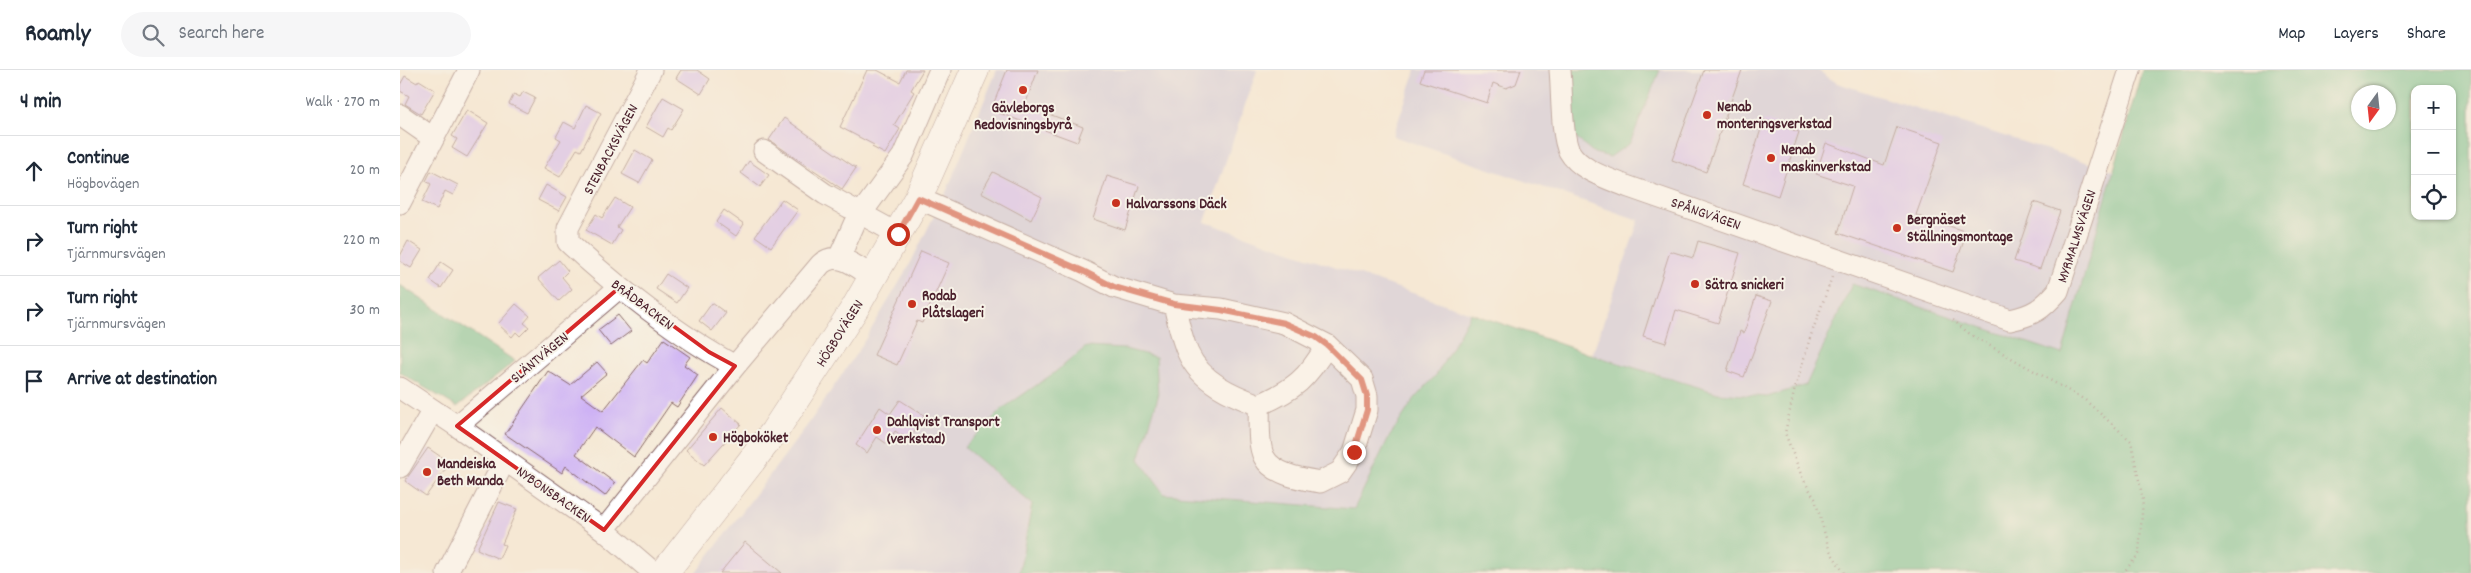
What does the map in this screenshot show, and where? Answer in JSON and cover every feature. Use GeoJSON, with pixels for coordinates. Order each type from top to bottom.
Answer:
{"type":"FeatureCollection","features":[{"type":"Feature","properties":{"kind":"main road","name":"HÖGBOVÄGEN"},"geometry":{"type":"LineString","coordinates":[[664,573],[774,432],[855,308],[918,198],[976,70]]}},
{"type":"Feature","properties":{"kind":"street"},"geometry":{"type":"LineString","coordinates":[[400,203],[469,70]]}},
{"type":"Feature","properties":{"kind":"street","name":"STENBACKSVÄGEN"},"geometry":{"type":"LineString","coordinates":[[568,228],[652,70]]}},
{"type":"Feature","properties":{"kind":"street"},"geometry":{"type":"LineString","coordinates":[[839,258],[855,222],[902,156],[940,70]]}},
{"type":"Feature","properties":{"kind":"street","name":"SPÅNGVÄGEN"},"geometry":{"type":"LineString","coordinates":[[1560,70],[1565,138],[1569,151],[1589,169],[1629,187],[1926,290]]}},
{"type":"Feature","properties":{"kind":"street","name":"MYRMALMSVÄGEN"},"geometry":{"type":"LineString","coordinates":[[1926,290],[2010,320],[2030,316],[2044,307],[2058,292],[2130,70]]}},
{"type":"Feature","properties":{"kind":"street"},"geometry":{"type":"LineString","coordinates":[[400,115],[433,138]]}},
{"type":"Feature","properties":{"kind":"street"},"geometry":{"type":"LineString","coordinates":[[764,150],[825,194],[898,234]]}},
{"type":"Feature","properties":{"kind":"street"},"geometry":{"type":"LineString","coordinates":[[918,198],[1083,271],[1114,287],[1174,304],[1221,310],[1284,323],[1327,345],[1362,380],[1367,396],[1367,410],[1354,452],[1340,472],[1320,482],[1279,471],[1264,457],[1260,438],[1259,405]]}},
{"type":"Feature","properties":{"kind":"street","name":"BRÅDBACKEN"},"geometry":{"type":"LineString","coordinates":[[568,228],[568,242],[620,287],[709,352],[735,366]]}},
{"type":"Feature","properties":{"kind":"street"},"geometry":{"type":"LineString","coordinates":[[604,530],[735,366],[821,264],[826,260],[839,258],[873,277]]}},
{"type":"Feature","properties":{"kind":"street","name":"SLÄNTVÄGEN"},"geometry":{"type":"LineString","coordinates":[[457,426],[620,287]]}},
{"type":"Feature","properties":{"kind":"street"},"geometry":{"type":"LineString","coordinates":[[1174,304],[1188,354],[1205,377],[1239,398],[1259,405],[1287,392],[1302,380],[1327,345]]}},
{"type":"Feature","properties":{"kind":"street","name":"NYBONSBACKEN"},"geometry":{"type":"LineString","coordinates":[[400,388],[604,530],[654,573]]}},
{"type":"Feature","properties":{"kind":"street"},"geometry":{"type":"LineString","coordinates":[[400,467],[433,410]]}},
{"type":"Feature","properties":{"kind":"street"},"geometry":{"type":"LineString","coordinates":[[447,573],[505,460]]}},
{"type":"Feature","properties":{"kind":"path"},"geometry":{"type":"LineString","coordinates":[[1838,260],[1810,338],[1794,392],[1785,433],[1802,477],[1815,498],[1829,549],[1844,573]]}},
{"type":"Feature","properties":{"kind":"path"},"geometry":{"type":"LineString","coordinates":[[1951,319],[1971,334],[2086,400],[2131,442],[2143,500],[2139,554],[2123,573]]}},
{"type":"Feature","properties":{"kind":"highlighted area"},"geometry":{"type":"Polygon","coordinates":[[[620,287],[709,352],[735,366],[604,530],[457,426],[620,287]]]}},
{"type":"Feature","properties":{"kind":"shaded area"},"geometry":{"type":"Polygon","coordinates":[[[997,70],[1257,70],[1205,222],[1471,313],[1437,374],[1415,398],[1388,439],[1354,509],[1164,494],[1139,459],[1158,397],[1086,347],[1054,373],[1019,573],[696,573],[809,423],[860,348],[908,268],[947,190],[997,70]]]}},
{"type":"Feature","properties":{"kind":"shaded area"},"geometry":{"type":"Polygon","coordinates":[[[1416,70],[1570,70],[1630,143],[1660,70],[1817,70],[1837,83],[2114,171],[2062,354],[1852,284],[1806,386],[1767,397],[1718,393],[1592,355],[1639,220],[1393,136],[1416,70]]]}},
{"type":"Feature","properties":{"kind":"green space"},"geometry":{"type":"Polygon","coordinates":[[[1570,70],[1660,70],[1630,143],[1610,157],[1594,153],[1575,137],[1570,70]]]}},
{"type":"Feature","properties":{"kind":"green space"},"geometry":{"type":"Polygon","coordinates":[[[2142,70],[2471,70],[2471,573],[1019,573],[1032,504],[964,447],[1002,409],[1054,373],[1086,347],[1125,349],[1156,357],[1158,397],[1139,459],[1164,494],[1354,509],[1388,439],[1415,398],[1437,374],[1471,313],[1592,355],[1718,393],[1767,397],[1806,385],[1852,284],[2062,354],[2142,70]]]}},
{"type":"Feature","properties":{"kind":"green space"},"geometry":{"type":"Polygon","coordinates":[[[400,285],[515,361],[457,407],[407,377],[400,372],[400,285]]]}},
{"type":"Feature","properties":{"kind":"building"},"geometry":{"type":"Polygon","coordinates":[[[681,70],[697,70],[710,79],[701,94],[676,78],[681,70]]]}},
{"type":"Feature","properties":{"kind":"building"},"geometry":{"type":"Polygon","coordinates":[[[867,70],[877,70],[900,82],[906,70],[923,70],[911,90],[914,92],[894,125],[900,129],[885,154],[872,147],[874,145],[840,127],[867,70]]]}},
{"type":"Feature","properties":{"kind":"building"},"geometry":{"type":"Polygon","coordinates":[[[1007,70],[1038,70],[1025,105],[1083,127],[1077,142],[991,110],[1007,70]]]}},
{"type":"Feature","properties":{"kind":"building"},"geometry":{"type":"Polygon","coordinates":[[[1424,70],[1521,70],[1516,84],[1506,88],[1493,83],[1487,103],[1420,81],[1424,70]]]}},
{"type":"Feature","properties":{"kind":"building","name":"Nenab monteringsverkstad"},"geometry":{"type":"Polygon","coordinates":[[[1704,70],[1742,70],[1706,172],[1672,160],[1704,70]]]}},
{"type":"Feature","properties":{"kind":"building"},"geometry":{"type":"Polygon","coordinates":[[[405,76],[417,83],[419,80],[435,90],[421,114],[405,104],[409,96],[400,91],[400,85],[405,76]]]}},
{"type":"Feature","properties":{"kind":"building"},"geometry":{"type":"Polygon","coordinates":[[[523,92],[535,98],[527,113],[509,104],[514,94],[520,97],[523,92]]]}},
{"type":"Feature","properties":{"kind":"building"},"geometry":{"type":"Polygon","coordinates":[[[663,97],[684,109],[671,130],[668,128],[663,137],[646,127],[663,97]]]}},
{"type":"Feature","properties":{"kind":"building"},"geometry":{"type":"Polygon","coordinates":[[[586,105],[601,113],[581,151],[577,149],[560,177],[544,168],[561,140],[556,137],[564,122],[575,128],[586,105]]]}},
{"type":"Feature","properties":{"kind":"building"},"geometry":{"type":"Polygon","coordinates":[[[467,110],[488,123],[467,157],[452,148],[457,139],[452,136],[467,110]]]}},
{"type":"Feature","properties":{"kind":"building"},"geometry":{"type":"Polygon","coordinates":[[[784,118],[856,168],[842,189],[769,140],[784,118]]]}},
{"type":"Feature","properties":{"kind":"building","name":"Nenab maskinverkstad"},"geometry":{"type":"Polygon","coordinates":[[[1764,120],[1799,132],[1778,196],[1743,184],[1764,120]]]}},
{"type":"Feature","properties":{"kind":"building"},"geometry":{"type":"Polygon","coordinates":[[[1897,127],[1942,142],[1916,215],[1967,232],[1953,272],[1838,233],[1853,186],[1816,174],[1826,143],[1884,165],[1897,127]]]}},
{"type":"Feature","properties":{"kind":"building"},"geometry":{"type":"Polygon","coordinates":[[[635,150],[652,160],[639,183],[622,174],[635,150]]]}},
{"type":"Feature","properties":{"kind":"building"},"geometry":{"type":"Polygon","coordinates":[[[749,161],[769,175],[760,187],[741,173],[749,161]]]}},
{"type":"Feature","properties":{"kind":"building"},"geometry":{"type":"Polygon","coordinates":[[[431,171],[458,185],[453,195],[445,191],[437,209],[422,202],[431,184],[426,181],[431,171]]]}},
{"type":"Feature","properties":{"kind":"building"},"geometry":{"type":"Polygon","coordinates":[[[993,172],[1042,197],[1031,220],[981,193],[993,172]]]}},
{"type":"Feature","properties":{"kind":"building","name":"Halvarssons Däck"},"geometry":{"type":"Polygon","coordinates":[[[1107,176],[1139,186],[1125,230],[1093,219],[1107,176]]]}},
{"type":"Feature","properties":{"kind":"building"},"geometry":{"type":"Polygon","coordinates":[[[546,185],[567,197],[559,211],[538,200],[546,185]]]}},
{"type":"Feature","properties":{"kind":"building"},"geometry":{"type":"Polygon","coordinates":[[[615,198],[630,207],[617,227],[621,230],[612,245],[586,230],[596,214],[602,218],[615,198]]]}},
{"type":"Feature","properties":{"kind":"building"},"geometry":{"type":"Polygon","coordinates":[[[782,199],[798,210],[771,247],[755,236],[782,199]]]}},
{"type":"Feature","properties":{"kind":"building"},"geometry":{"type":"Polygon","coordinates":[[[2034,202],[2060,211],[2040,269],[2014,261],[2034,202]]]}},
{"type":"Feature","properties":{"kind":"building"},"geometry":{"type":"Polygon","coordinates":[[[724,210],[744,224],[736,236],[716,222],[724,210]]]}},
{"type":"Feature","properties":{"kind":"building"},"geometry":{"type":"Polygon","coordinates":[[[408,241],[422,250],[411,268],[400,261],[400,256],[408,241]]]}},
{"type":"Feature","properties":{"kind":"building","name":"Sätra snickeri"},"geometry":{"type":"Polygon","coordinates":[[[1698,241],[1740,253],[1718,323],[1676,310],[1666,343],[1643,336],[1670,251],[1693,258],[1698,241]]]}},
{"type":"Feature","properties":{"kind":"building"},"geometry":{"type":"Polygon","coordinates":[[[921,251],[949,263],[922,323],[917,321],[897,365],[874,355],[921,251]]]}},
{"type":"Feature","properties":{"kind":"building"},"geometry":{"type":"Polygon","coordinates":[[[559,260],[568,271],[562,277],[572,289],[559,301],[538,278],[559,260]]]}},
{"type":"Feature","properties":{"kind":"building"},"geometry":{"type":"Polygon","coordinates":[[[441,262],[453,270],[441,288],[430,280],[441,262]]]}},
{"type":"Feature","properties":{"kind":"building"},"geometry":{"type":"Polygon","coordinates":[[[666,274],[687,288],[677,303],[656,289],[666,274]]]}},
{"type":"Feature","properties":{"kind":"building"},"geometry":{"type":"Polygon","coordinates":[[[1756,296],[1772,301],[1744,377],[1727,371],[1740,331],[1744,333],[1756,296]]]}},
{"type":"Feature","properties":{"kind":"building"},"geometry":{"type":"Polygon","coordinates":[[[712,303],[726,313],[712,331],[699,321],[712,303]]]}},
{"type":"Feature","properties":{"kind":"building"},"geometry":{"type":"Polygon","coordinates":[[[516,304],[530,316],[524,323],[529,327],[520,336],[516,332],[512,337],[498,324],[516,304]]]}},
{"type":"Feature","properties":{"kind":"building"},"geometry":{"type":"Polygon","coordinates":[[[618,315],[631,331],[611,346],[598,330],[618,315]]]}},
{"type":"Feature","properties":{"kind":"building"},"geometry":{"type":"Polygon","coordinates":[[[664,339],[690,357],[684,365],[698,375],[677,407],[671,403],[634,457],[595,427],[576,454],[615,483],[605,496],[566,466],[562,473],[505,434],[548,371],[570,385],[597,362],[607,373],[581,395],[603,411],[643,360],[647,363],[664,339]]]}},
{"type":"Feature","properties":{"kind":"building"},"geometry":{"type":"Polygon","coordinates":[[[900,400],[925,416],[909,440],[895,431],[887,444],[877,437],[867,453],[856,445],[880,407],[890,414],[900,400]]]}},
{"type":"Feature","properties":{"kind":"building","name":"Högboköket"},"geometry":{"type":"Polygon","coordinates":[[[722,408],[741,424],[704,465],[686,450],[722,408]]]}},
{"type":"Feature","properties":{"kind":"building","name":"Mandeiska Beth Manda"},"geometry":{"type":"Polygon","coordinates":[[[428,448],[450,463],[426,496],[405,481],[428,448]]]}},
{"type":"Feature","properties":{"kind":"building"},"geometry":{"type":"Polygon","coordinates":[[[499,502],[517,509],[502,544],[505,545],[499,559],[477,549],[499,502]]]}},
{"type":"Feature","properties":{"kind":"building"},"geometry":{"type":"Polygon","coordinates":[[[745,542],[782,573],[720,573],[745,542]]]}},
{"type":"Feature","properties":{"kind":"place","name":"Gävleborgs Redovisningsbyrå"},"geometry":{"type":"Point","coordinates":[1023,90]}},
{"type":"Feature","properties":{"kind":"place","name":"Nenab monteringsverkstad"},"geometry":{"type":"Point","coordinates":[1707,115]}},
{"type":"Feature","properties":{"kind":"place","name":"Nenab maskinverkstad"},"geometry":{"type":"Point","coordinates":[1771,158]}},
{"type":"Feature","properties":{"kind":"place","name":"Halvarssons Däck"},"geometry":{"type":"Point","coordinates":[1116,203]}},
{"type":"Feature","properties":{"kind":"place","name":"Bergnäset Ställningsmontage"},"geometry":{"type":"Point","coordinates":[1897,228]}},
{"type":"Feature","properties":{"kind":"place","name":"Sätra snickeri"},"geometry":{"type":"Point","coordinates":[1695,284]}},
{"type":"Feature","properties":{"kind":"place","name":"Rodab Plåtslageri"},"geometry":{"type":"Point","coordinates":[912,304]}},
{"type":"Feature","properties":{"kind":"place","name":"Dahlqvist Transport (verkstad)"},"geometry":{"type":"Point","coordinates":[877,430]}},
{"type":"Feature","properties":{"kind":"place","name":"Högboköket"},"geometry":{"type":"Point","coordinates":[713,437]}},
{"type":"Feature","properties":{"kind":"place","name":"Mandeiska Beth Manda"},"geometry":{"type":"Point","coordinates":[427,472]}},
{"type":"Feature","properties":{"kind":"route"},"geometry":{"type":"LineString","coordinates":[[898,234],[918,198],[998,232],[1114,287],[1174,304],[1221,310],[1284,323],[1316,337],[1327,345],[1362,380],[1367,396],[1367,410],[1354,452]]}}]}
